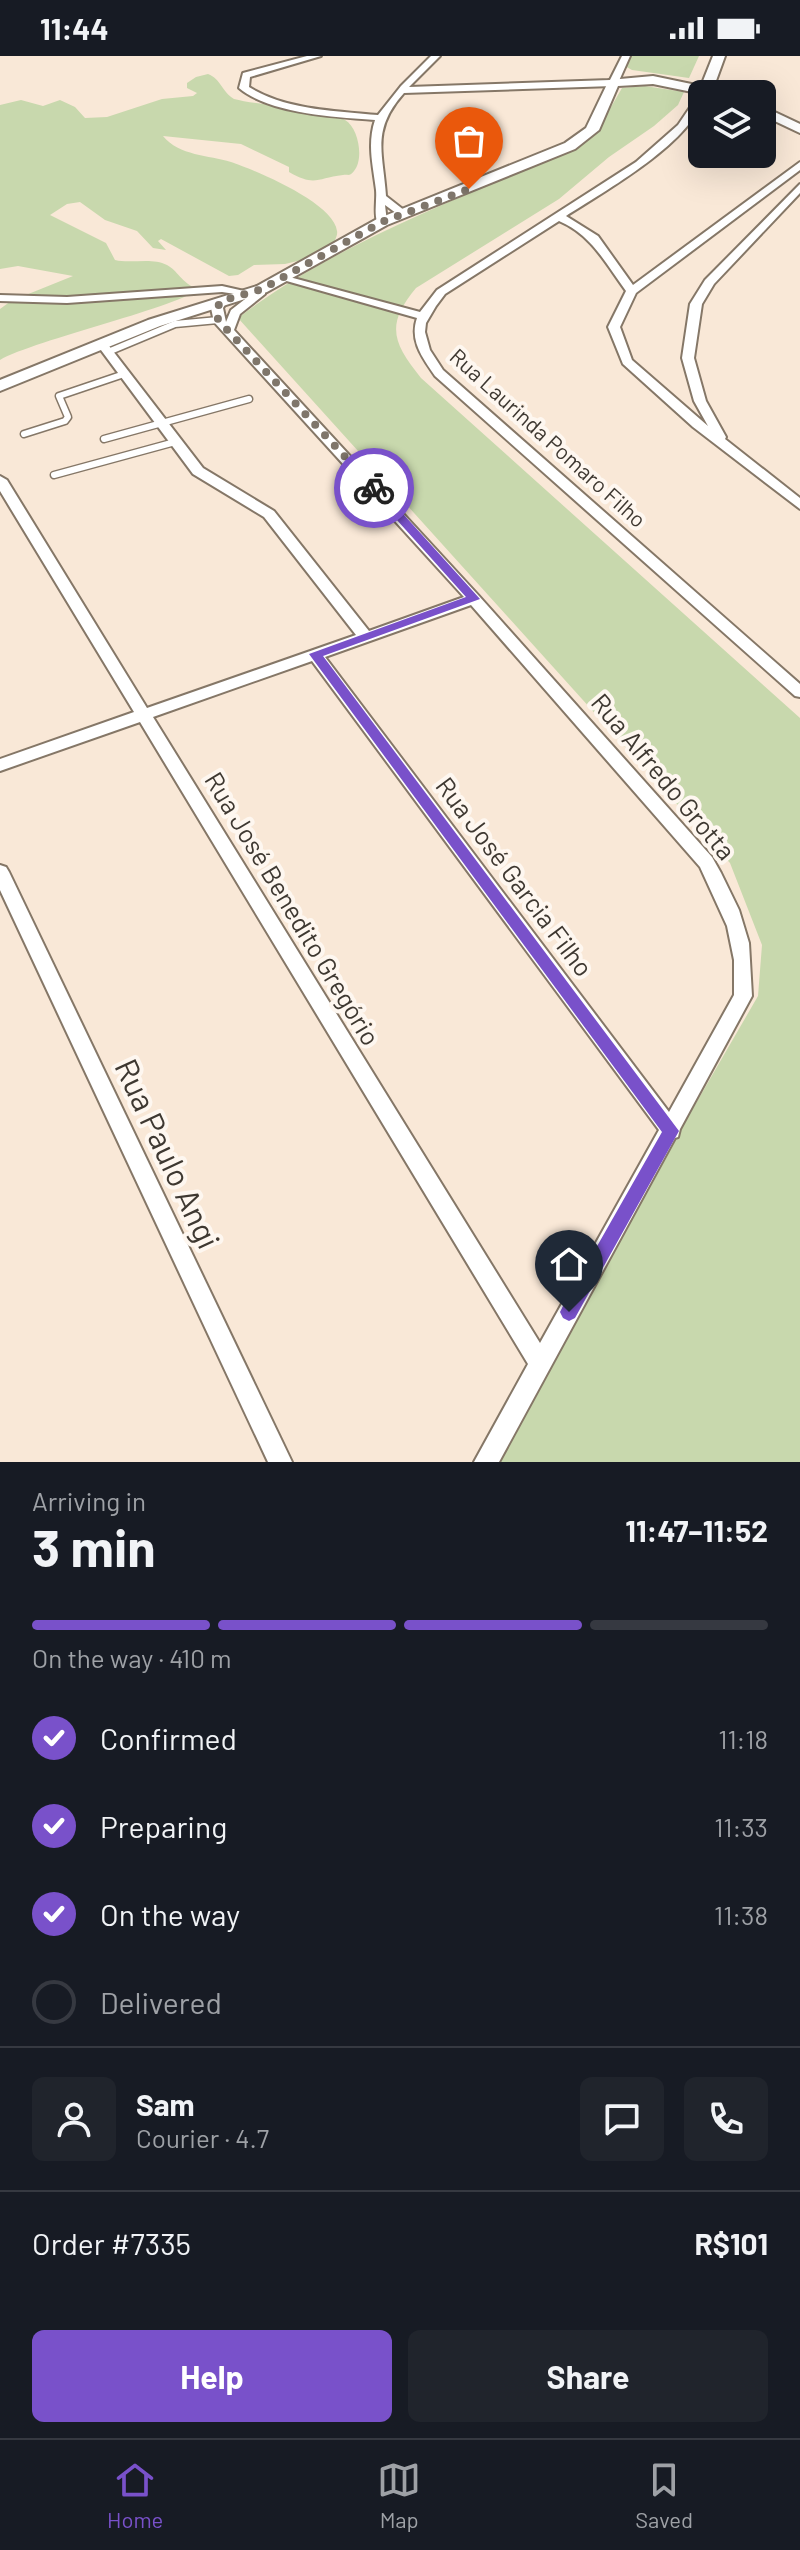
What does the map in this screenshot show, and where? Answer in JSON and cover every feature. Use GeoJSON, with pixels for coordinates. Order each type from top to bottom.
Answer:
{"type":"FeatureCollection","features":[{"type":"Feature","properties":{"kind":"street"},"geometry":{"type":"LineString","coordinates":[[317,56],[246,75],[244,88],[252,95],[269,100],[336,114],[381,118]]}},
{"type":"Feature","properties":{"kind":"street"},"geometry":{"type":"LineString","coordinates":[[382,222],[378,212],[381,197],[376,162],[378,125],[403,90],[436,56]]}},
{"type":"Feature","properties":{"kind":"street"},"geometry":{"type":"LineString","coordinates":[[0,386],[105,348],[179,314],[255,291],[382,222],[570,146],[592,130],[626,56]]}},
{"type":"Feature","properties":{"kind":"street"},"geometry":{"type":"LineString","coordinates":[[712,80],[719,56]]}},
{"type":"Feature","properties":{"kind":"street"},"geometry":{"type":"LineString","coordinates":[[619,68],[688,88]]}},
{"type":"Feature","properties":{"kind":"street"},"geometry":{"type":"LineString","coordinates":[[403,90],[653,80]]}},
{"type":"Feature","properties":{"kind":"street"},"geometry":{"type":"LineString","coordinates":[[569,83],[588,86],[606,98]]}},
{"type":"Feature","properties":{"kind":"street"},"geometry":{"type":"LineString","coordinates":[[776,117],[800,129]]}},
{"type":"Feature","properties":{"kind":"street"},"geometry":{"type":"LineString","coordinates":[[282,278],[421,316],[441,292],[640,164],[688,119]]}},
{"type":"Feature","properties":{"kind":"street"},"geometry":{"type":"LineString","coordinates":[[800,165],[632,291],[614,327],[627,361],[800,505]]}},
{"type":"Feature","properties":{"kind":"street"},"geometry":{"type":"LineString","coordinates":[[728,448],[700,401],[688,358],[696,304],[709,282],[799,189]]}},
{"type":"Feature","properties":{"kind":"street"},"geometry":{"type":"LineString","coordinates":[[381,197],[404,214]]}},
{"type":"Feature","properties":{"kind":"street"},"geometry":{"type":"LineString","coordinates":[[560,217],[579,223],[594,234],[632,291]]}},
{"type":"Feature","properties":{"kind":"street"},"geometry":{"type":"LineString","coordinates":[[0,298],[67,300],[222,289],[255,291]]}},
{"type":"Feature","properties":{"kind":"street"},"geometry":{"type":"LineString","coordinates":[[224,324],[256,298],[255,291]]}},
{"type":"Feature","properties":{"kind":"street"},"geometry":{"type":"LineString","coordinates":[[221,301],[217,308],[224,324]]}},
{"type":"Feature","properties":{"kind":"street"},"geometry":{"type":"LineString","coordinates":[[179,314],[208,315],[224,324]]}},
{"type":"Feature","properties":{"kind":"street","name":"Rua Laurinda Pomaro Filho"},"geometry":{"type":"LineString","coordinates":[[421,316],[419,332],[422,349],[439,373],[800,692]]}},
{"type":"Feature","properties":{"kind":"street","name":"Rua Alfredo Grotta"},"geometry":{"type":"LineString","coordinates":[[224,324],[474,599],[706,862],[726,896],[741,942],[746,969],[743,996],[486,1462]]}},
{"type":"Feature","properties":{"kind":"street"},"geometry":{"type":"LineString","coordinates":[[105,348],[198,471],[269,514],[365,636]]}},
{"type":"Feature","properties":{"kind":"street","name":"Rua José Benedito Gregório"},"geometry":{"type":"LineString","coordinates":[[0,480],[540,1364]]}},
{"type":"Feature","properties":{"kind":"street"},"geometry":{"type":"LineString","coordinates":[[0,765],[474,599]]}},
{"type":"Feature","properties":{"kind":"street","name":"Rua José Garcia Filho"},"geometry":{"type":"LineString","coordinates":[[315,654],[671,1131]]}},
{"type":"Feature","properties":{"kind":"street","name":"Rua Paulo Angi"},"geometry":{"type":"LineString","coordinates":[[0,872],[280,1462]]}},
{"type":"Feature","properties":{"kind":"lane"},"geometry":{"type":"LineString","coordinates":[[105,348],[182,322],[224,324]]}},
{"type":"Feature","properties":{"kind":"lane"},"geometry":{"type":"LineString","coordinates":[[24,434],[65,421],[68,417],[59,396],[124,374]]}},
{"type":"Feature","properties":{"kind":"lane"},"geometry":{"type":"LineString","coordinates":[[104,439],[249,399]]}},
{"type":"Feature","properties":{"kind":"lane"},"geometry":{"type":"LineString","coordinates":[[54,475],[175,442]]}},
{"type":"Feature","properties":{"kind":"green space"},"geometry":{"type":"Polygon","coordinates":[[[629,56],[699,56],[689,78],[632,70],[623,65],[629,56]]]}},
{"type":"Feature","properties":{"kind":"green space"},"geometry":{"type":"Polygon","coordinates":[[[208,74],[234,99],[323,113],[350,124],[358,144],[359,160],[354,171],[350,175],[316,180],[298,177],[289,172],[289,167],[241,144],[163,136],[177,148],[242,166],[308,199],[333,220],[337,232],[334,243],[310,258],[285,264],[254,265],[238,275],[229,276],[161,239],[158,241],[166,250],[153,248],[137,231],[105,220],[80,202],[67,204],[50,215],[106,243],[115,260],[161,263],[171,267],[197,289],[166,304],[0,360],[0,309],[11,301],[73,276],[18,266],[0,269],[0,105],[21,100],[43,106],[60,100],[75,107],[85,118],[107,117],[162,99],[193,96],[197,93],[187,88],[187,83],[208,74]]]}},
{"type":"Feature","properties":{"kind":"green space"},"geometry":{"type":"Polygon","coordinates":[[[645,86],[684,92],[678,105],[654,126],[609,157],[559,199],[416,288],[400,313],[396,334],[404,354],[421,378],[800,718],[800,1462],[498,1462],[607,1257],[758,996],[762,945],[730,863],[238,318],[276,291],[358,244],[574,147],[600,126],[622,88],[645,86]]]}},
{"type":"Feature","properties":{"kind":"way so far"},"geometry":{"type":"LineString","coordinates":[[374,488],[218,320],[218,304],[262,289],[382,222],[469,189]]}},
{"type":"Feature","properties":{"kind":"route"},"geometry":{"type":"LineString","coordinates":[[374,488],[474,599],[315,654],[671,1131],[569,1312]]}}]}
